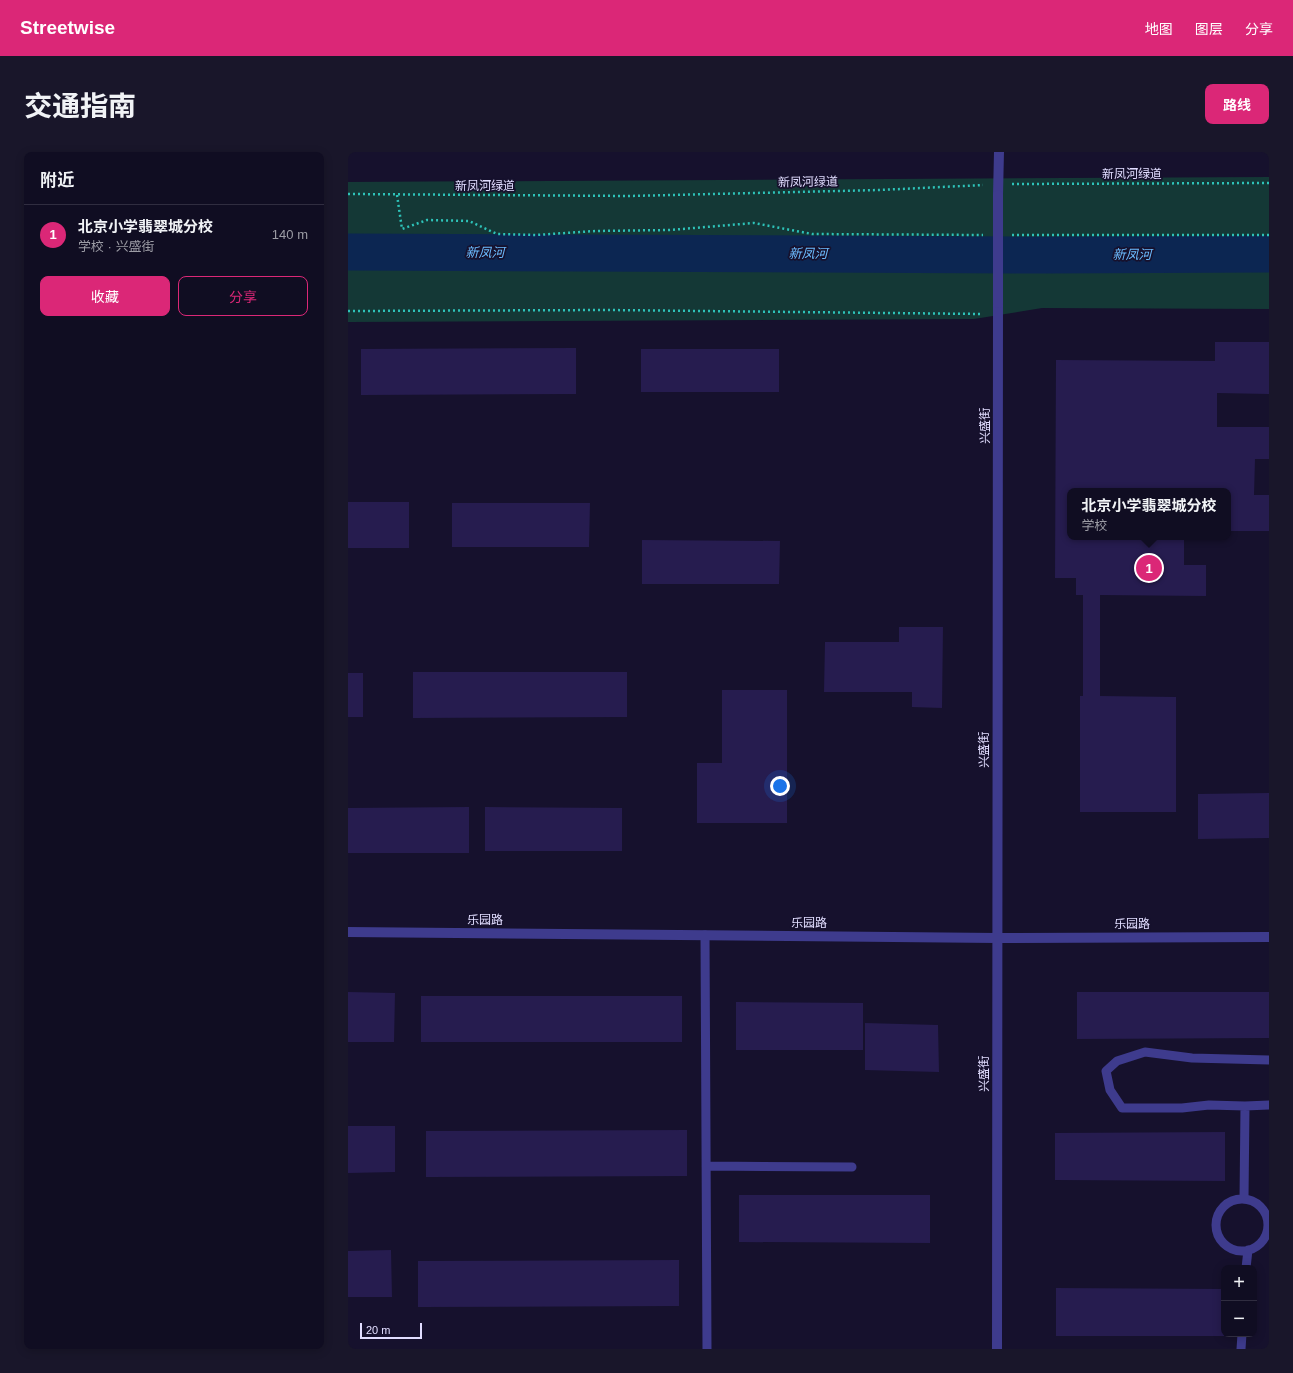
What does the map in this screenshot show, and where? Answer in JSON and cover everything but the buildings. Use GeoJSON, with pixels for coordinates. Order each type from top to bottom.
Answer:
{"type":"FeatureCollection","features":[{"type":"Feature","properties":{"kind":"street","name":"兴盛街"},"geometry":{"type":"LineString","coordinates":[[997,1349],[998,152]]}},
{"type":"Feature","properties":{"kind":"street","name":"乐园路"},"geometry":{"type":"LineString","coordinates":[[348,932],[997,938],[1269,937]]}},
{"type":"Feature","properties":{"kind":"lane"},"geometry":{"type":"LineString","coordinates":[[705,935],[707,1349]]}},
{"type":"Feature","properties":{"kind":"lane"},"geometry":{"type":"LineString","coordinates":[[1269,1060],[1192,1058],[1144,1052],[1117,1061],[1106,1071],[1110,1090],[1122,1108],[1182,1108],[1210,1105],[1269,1105]]}},
{"type":"Feature","properties":{"kind":"lane"},"geometry":{"type":"LineString","coordinates":[[1244,1199],[1245,1106]]}},
{"type":"Feature","properties":{"kind":"lane"},"geometry":{"type":"LineString","coordinates":[[706,1166],[852,1167]]}},
{"type":"Feature","properties":{"kind":"lane"},"geometry":{"type":"LineString","coordinates":[[1244,1199],[1259,1205],[1267,1219],[1268,1227],[1266,1235],[1261,1242],[1248,1250],[1231,1248],[1223,1243],[1218,1235],[1216,1226],[1217,1218],[1227,1203],[1235,1200],[1244,1199]]}},
{"type":"Feature","properties":{"kind":"lane"},"geometry":{"type":"LineString","coordinates":[[1246,1265],[1248,1250]]}},
{"type":"Feature","properties":{"kind":"lane"},"geometry":{"type":"LineString","coordinates":[[1241,1349],[1242,1337]]}},
{"type":"Feature","properties":{"kind":"path","name":"新凤河绿道"},"geometry":{"type":"LineString","coordinates":[[348,194],[629,196],[880,190],[998,184],[1269,182]]}},
{"type":"Feature","properties":{"kind":"path"},"geometry":{"type":"LineString","coordinates":[[397,195],[402,229],[427,220],[469,221],[497,234],[536,235],[595,231],[670,230],[754,224],[812,234],[983,235]]}},
{"type":"Feature","properties":{"kind":"path"},"geometry":{"type":"LineString","coordinates":[[1007,236],[1269,235]]}},
{"type":"Feature","properties":{"kind":"path"},"geometry":{"type":"LineString","coordinates":[[348,311],[608,310],[998,314]]}},
{"type":"Feature","properties":{"kind":"green space"},"geometry":{"type":"Polygon","coordinates":[[[1269,177],[1269,309],[1042,308],[974,319],[348,322],[348,182],[1269,177]]]}},
{"type":"Feature","properties":{"kind":"waterway","name":"新凤河"},"geometry":{"type":"LineString","coordinates":[[348,252],[1044,255],[1269,254]]}},
{"type":"Feature","properties":{"kind":"place","name":"北京小学翡翠城分校"},"geometry":{"type":"Point","coordinates":[1149,568]}}]}
